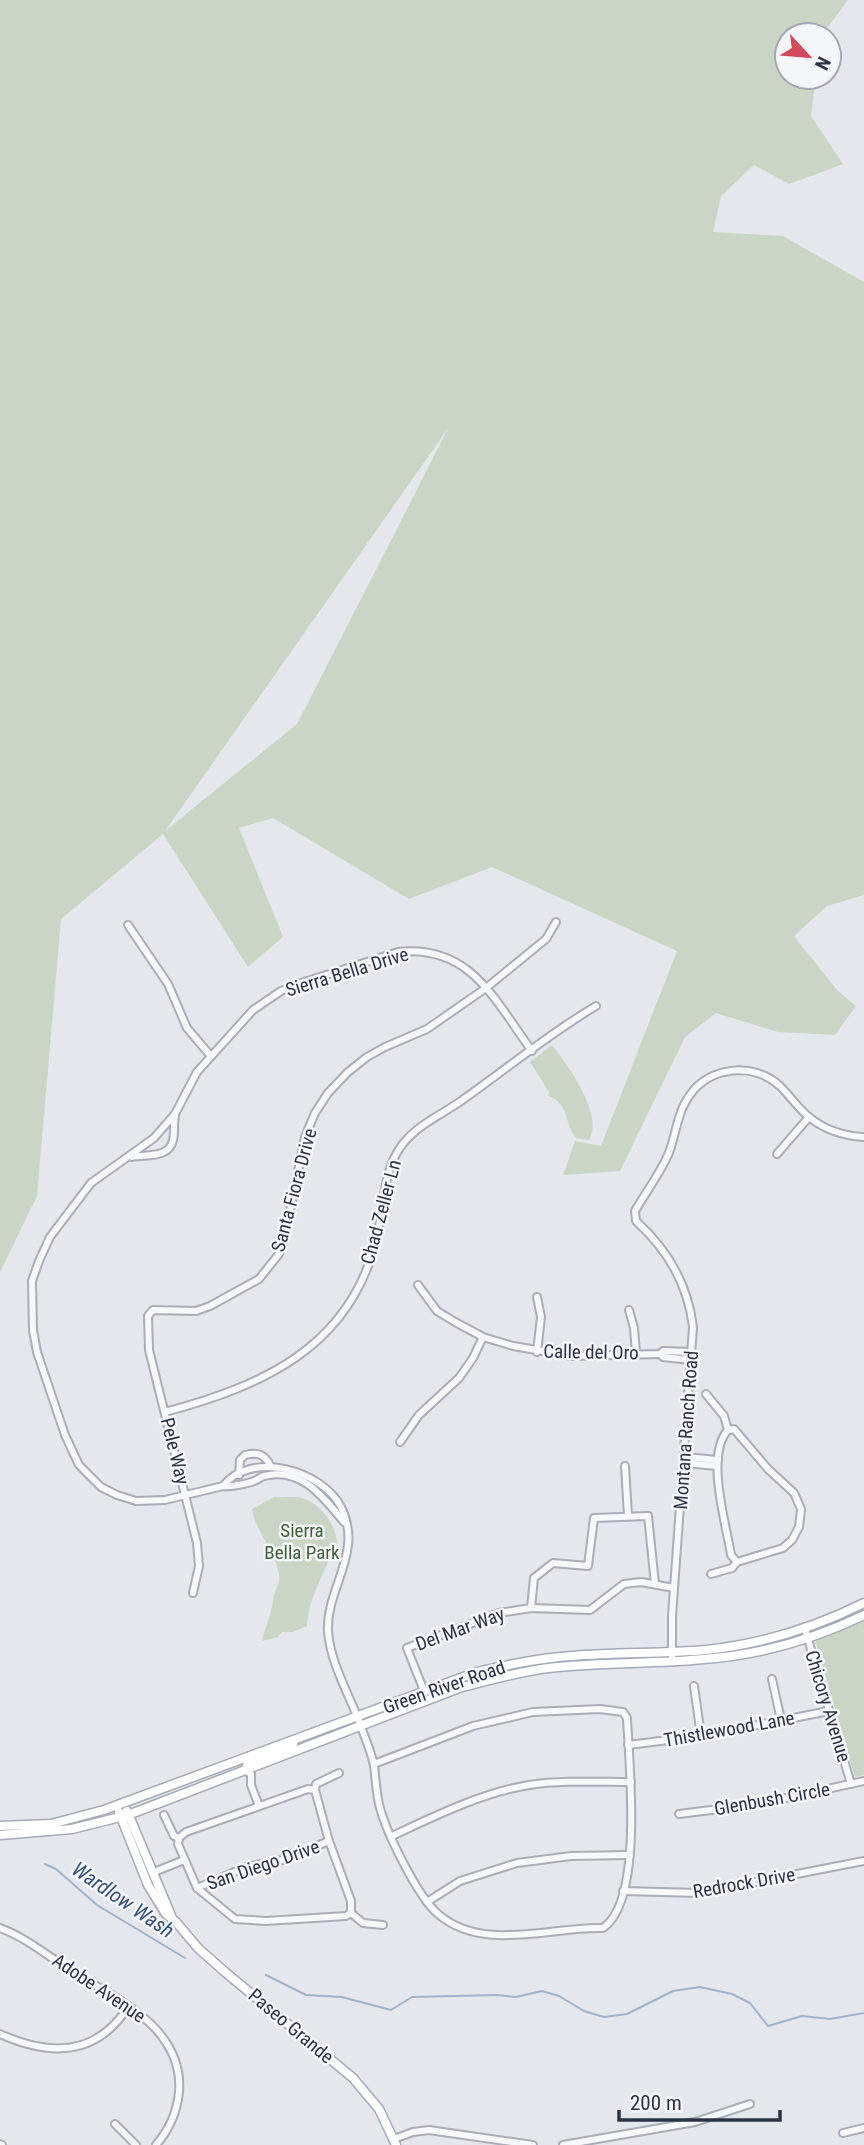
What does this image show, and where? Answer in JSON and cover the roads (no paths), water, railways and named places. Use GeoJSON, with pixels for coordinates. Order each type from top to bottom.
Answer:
{"type":"FeatureCollection","features":[{"type":"Feature","properties":{"kind":"main road","name":"Green River Road"},"geometry":{"type":"LineString","coordinates":[[0,1826],[51,1824],[121,1805],[477,1672],[570,1656],[707,1650],[806,1633],[864,1603]]}},
{"type":"Feature","properties":{"kind":"main road","name":"Green River Road"},"geometry":{"type":"LineString","coordinates":[[0,1835],[72,1829],[125,1816],[459,1688],[520,1672],[575,1665],[672,1661],[740,1654],[864,1615]]}},
{"type":"Feature","properties":{"kind":"main road"},"geometry":{"type":"LineString","coordinates":[[246,1770],[248,1762],[284,1749],[307,1734]]}},
{"type":"Feature","properties":{"kind":"main road","name":"Paseo Grande"},"geometry":{"type":"LineString","coordinates":[[121,1805],[153,1896],[166,1914],[216,1964],[353,2078],[379,2109],[395,2142]]}},
{"type":"Feature","properties":{"kind":"main road","name":"Paseo Grande"},"geometry":{"type":"LineString","coordinates":[[125,1816],[154,1872],[172,1918]]}},
{"type":"Feature","properties":{"kind":"street","name":"Santa Fiora Drive"},"geometry":{"type":"LineString","coordinates":[[153,1310],[197,1311],[259,1279],[279,1254],[285,1236],[304,1137],[328,1093],[367,1057],[427,1029],[486,988],[545,939],[556,922]]}},
{"type":"Feature","properties":{"kind":"street"},"geometry":{"type":"LineString","coordinates":[[128,925],[168,984],[187,1028],[210,1055]]}},
{"type":"Feature","properties":{"kind":"street","name":"Sierra Bella Drive"},"geometry":{"type":"LineString","coordinates":[[346,1523],[322,1494],[294,1478],[275,1475],[230,1488],[223,1486],[165,1500],[136,1501],[101,1487],[83,1471],[71,1453],[37,1352],[33,1330],[32,1281],[39,1261],[50,1237],[91,1182],[154,1138],[175,1114],[197,1072],[210,1055],[253,1010],[281,992],[398,952],[423,951],[464,966],[486,988],[532,1051]]}},
{"type":"Feature","properties":{"kind":"street","name":"Chad Zeller Ln"},"geometry":{"type":"LineString","coordinates":[[165,1412],[235,1391],[288,1364],[321,1338],[349,1305],[363,1278],[378,1232],[392,1161],[400,1146],[413,1132],[596,1006]]}},
{"type":"Feature","properties":{"kind":"street","name":"Montana Ranch Road"},"geometry":{"type":"LineString","coordinates":[[672,1661],[674,1588],[691,1356],[691,1310],[681,1281],[655,1237],[634,1217],[635,1211],[668,1155],[682,1108],[690,1095],[711,1076],[738,1070],[753,1071],[779,1085],[809,1117]]}},
{"type":"Feature","properties":{"kind":"street","name":"Sierra Bella Drive"},"geometry":{"type":"LineString","coordinates":[[130,1157],[153,1155],[168,1150],[173,1141],[175,1114]]}},
{"type":"Feature","properties":{"kind":"street"},"geometry":{"type":"LineString","coordinates":[[777,1154],[809,1117],[834,1131],[864,1138]]}},
{"type":"Feature","properties":{"kind":"street","name":"Calle del Oro"},"geometry":{"type":"LineString","coordinates":[[418,1284],[437,1311],[483,1337],[537,1352],[584,1356],[660,1354],[663,1351],[691,1356]]}},
{"type":"Feature","properties":{"kind":"street"},"geometry":{"type":"LineString","coordinates":[[537,1297],[541,1317],[537,1352]]}},
{"type":"Feature","properties":{"kind":"street","name":"Pele Way"},"geometry":{"type":"LineString","coordinates":[[153,1310],[148,1316],[149,1350],[197,1543],[199,1566],[193,1593]]}},
{"type":"Feature","properties":{"kind":"street"},"geometry":{"type":"LineString","coordinates":[[629,1310],[636,1353]]}},
{"type":"Feature","properties":{"kind":"street"},"geometry":{"type":"LineString","coordinates":[[400,1442],[419,1415],[459,1378],[483,1337]]}},
{"type":"Feature","properties":{"kind":"street"},"geometry":{"type":"LineString","coordinates":[[706,1394],[724,1416],[728,1430]]}},
{"type":"Feature","properties":{"kind":"street"},"geometry":{"type":"LineString","coordinates":[[711,1574],[732,1568],[737,1562],[783,1548],[792,1540],[799,1527],[801,1509],[794,1493],[768,1469],[734,1429],[728,1430],[722,1438],[717,1463],[731,1555],[737,1562]]}},
{"type":"Feature","properties":{"kind":"street"},"geometry":{"type":"LineString","coordinates":[[244,1482],[239,1475],[240,1460],[245,1455],[262,1455],[271,1468]]}},
{"type":"Feature","properties":{"kind":"street"},"geometry":{"type":"LineString","coordinates":[[684,1460],[717,1463]]}},
{"type":"Feature","properties":{"kind":"street"},"geometry":{"type":"LineString","coordinates":[[625,1466],[628,1516]]}},
{"type":"Feature","properties":{"kind":"street","name":"Sierra Bella Drive"},"geometry":{"type":"LineString","coordinates":[[223,1486],[227,1480],[248,1469],[271,1468],[299,1472],[318,1482],[342,1509],[348,1535],[347,1559],[331,1607],[328,1631],[331,1648],[374,1763],[379,1806],[427,1902]]}},
{"type":"Feature","properties":{"kind":"street"},"geometry":{"type":"LineString","coordinates":[[531,1608],[534,1578],[553,1563],[588,1566],[594,1518],[648,1516],[655,1584]]}},
{"type":"Feature","properties":{"kind":"street","name":"Del Mar Way"},"geometry":{"type":"LineString","coordinates":[[424,1691],[407,1648],[499,1613],[531,1608],[590,1610],[624,1584],[635,1582],[674,1588]]}},
{"type":"Feature","properties":{"kind":"street","name":"Chicory Avenue"},"geometry":{"type":"LineString","coordinates":[[806,1633],[851,1784]]}},
{"type":"Feature","properties":{"kind":"street"},"geometry":{"type":"LineString","coordinates":[[772,1679],[781,1720]]}},
{"type":"Feature","properties":{"kind":"street"},"geometry":{"type":"LineString","coordinates":[[694,1686],[701,1736]]}},
{"type":"Feature","properties":{"kind":"street"},"geometry":{"type":"LineString","coordinates":[[374,1763],[473,1726],[533,1712],[600,1709],[623,1712],[626,1718],[631,1782],[630,1855],[623,1891],[614,1917],[608,1925],[603,1928],[510,1936],[459,1927],[438,1914],[427,1902],[460,1881],[517,1863],[571,1856],[630,1855]]}},
{"type":"Feature","properties":{"kind":"street","name":"Thistlewood Lane"},"geometry":{"type":"LineString","coordinates":[[628,1745],[701,1736],[829,1711]]}},
{"type":"Feature","properties":{"kind":"street"},"geometry":{"type":"LineString","coordinates":[[339,1773],[316,1784],[315,1790],[329,1842],[351,1901],[351,1913]]}},
{"type":"Feature","properties":{"kind":"street"},"geometry":{"type":"LineString","coordinates":[[392,1836],[484,1797],[528,1785],[591,1781],[631,1782]]}},
{"type":"Feature","properties":{"kind":"street","name":"Glenbush Circle"},"geometry":{"type":"LineString","coordinates":[[679,1814],[759,1804],[864,1781]]}},
{"type":"Feature","properties":{"kind":"street"},"geometry":{"type":"LineString","coordinates":[[251,1785],[259,1806]]}},
{"type":"Feature","properties":{"kind":"street"},"geometry":{"type":"LineString","coordinates":[[315,1790],[307,1789],[186,1832],[179,1838],[178,1844],[197,1888],[228,1915],[245,1921],[346,1916],[351,1913]]}},
{"type":"Feature","properties":{"kind":"street"},"geometry":{"type":"LineString","coordinates":[[164,1815],[174,1836],[179,1838]]}},
{"type":"Feature","properties":{"kind":"street","name":"San Diego Drive"},"geometry":{"type":"LineString","coordinates":[[197,1888],[246,1867],[282,1860],[329,1842]]}},
{"type":"Feature","properties":{"kind":"street"},"geometry":{"type":"LineString","coordinates":[[154,1872],[184,1860]]}},
{"type":"Feature","properties":{"kind":"street","name":"Redrock Drive"},"geometry":{"type":"LineString","coordinates":[[623,1891],[699,1893],[864,1861]]}},
{"type":"Feature","properties":{"kind":"street"},"geometry":{"type":"LineString","coordinates":[[351,1913],[363,1923],[383,1925]]}},
{"type":"Feature","properties":{"kind":"street","name":"Adobe Avenue"},"geometry":{"type":"LineString","coordinates":[[0,1928],[40,1949],[143,2016],[162,2035],[169,2045],[179,2073],[178,2101],[173,2119],[156,2145]]}},
{"type":"Feature","properties":{"kind":"street"},"geometry":{"type":"LineString","coordinates":[[0,2034],[36,2048],[71,2047],[97,2037],[115,2023],[128,2007]]}},
{"type":"Feature","properties":{"kind":"street"},"geometry":{"type":"LineString","coordinates":[[564,2145],[695,2122],[750,2104]]}},
{"type":"Feature","properties":{"kind":"street"},"geometry":{"type":"LineString","coordinates":[[115,2124],[136,2145]]}},
{"type":"Feature","properties":{"kind":"street"},"geometry":{"type":"LineString","coordinates":[[843,2133],[864,2128]]}},
{"type":"Feature","properties":{"kind":"street"},"geometry":{"type":"LineString","coordinates":[[395,2142],[413,2132],[429,2130],[533,2145]]}},
{"type":"Feature","properties":{"kind":"waterway","name":"Wardlow Wash"},"geometry":{"type":"LineString","coordinates":[[45,1864],[56,1869],[97,1905],[185,1958]]}},
{"type":"Feature","properties":{"kind":"waterway","name":"Wardlow Wash"},"geometry":{"type":"LineString","coordinates":[[266,1975],[306,1995],[342,1997],[391,2010],[412,1997],[516,1997],[542,1991],[559,1996],[584,2011],[604,2017],[627,2014],[673,1991],[700,1987],[732,1994],[750,2003],[768,2026],[802,2016],[830,2019],[864,2013]]}},
{"type":"Feature","properties":{"kind":"park label","name":"Sierra Bella Park"},"geometry":{"type":"Point","coordinates":[302,1541]}}]}
